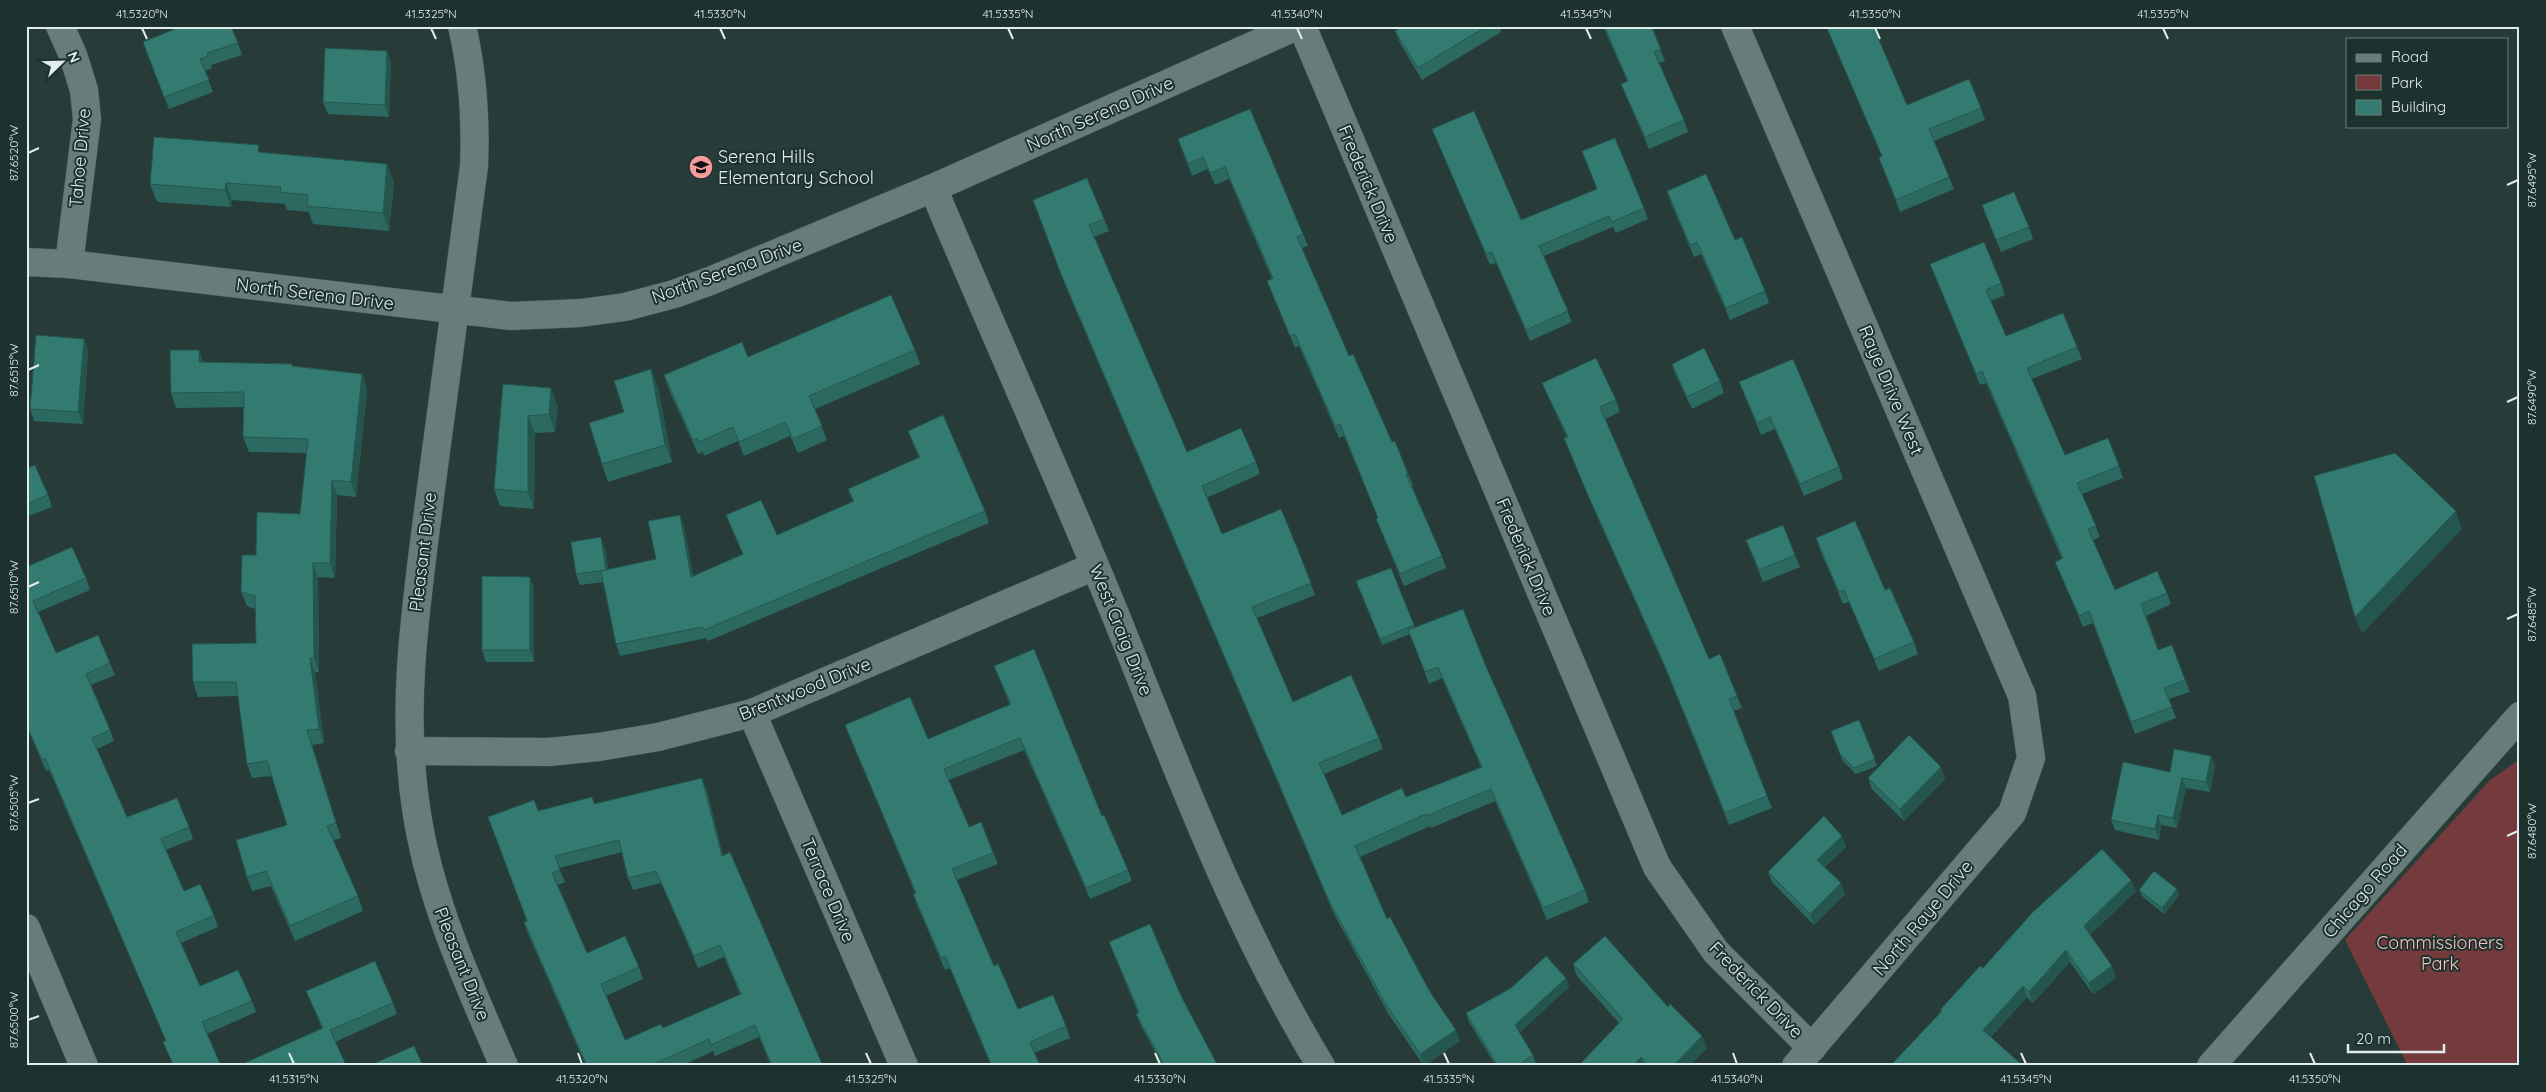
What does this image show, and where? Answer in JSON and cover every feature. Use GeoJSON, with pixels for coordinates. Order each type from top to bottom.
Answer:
{"type":"FeatureCollection","features":[{"type":"Feature","properties":{"kind":"street","name":"Tahoe Drive"},"geometry":{"type":"LineString","coordinates":[[60,26],[73,55],[84,90],[87,119],[70,264]]}},
{"type":"Feature","properties":{"kind":"street","name":"Pleasant Drive"},"geometry":{"type":"LineString","coordinates":[[462,26],[473,84],[474,166],[416,606],[408,696],[409,752],[420,829],[434,892],[454,949],[504,1066]]}},
{"type":"Feature","properties":{"kind":"street","name":"North Serena Drive"},"geometry":{"type":"LineString","coordinates":[[26,262],[70,264],[511,316],[581,313],[625,307],[674,294],[804,243],[933,188],[1296,26]]}},
{"type":"Feature","properties":{"kind":"street","name":"Frederick Drive"},"geometry":{"type":"LineString","coordinates":[[1302,26],[1657,867],[1716,952],[1804,1057]]}},
{"type":"Feature","properties":{"kind":"street","name":"Raye Drive West"},"geometry":{"type":"LineString","coordinates":[[1734,26],[2022,696],[2031,758]]}},
{"type":"Feature","properties":{"kind":"street","name":"West Craig Drive"},"geometry":{"type":"LineString","coordinates":[[933,188],[1095,566],[1211,851],[1284,1001],[1321,1066]]}},
{"type":"Feature","properties":{"kind":"street","name":"Brentwood Drive"},"geometry":{"type":"LineString","coordinates":[[409,752],[548,752],[599,747],[658,737],[752,713],[1095,566]]}},
{"type":"Feature","properties":{"kind":"street","name":"Terrace Drive"},"geometry":{"type":"LineString","coordinates":[[752,713],[904,1066]]}},
{"type":"Feature","properties":{"kind":"street","name":"Chicago Road"},"geometry":{"type":"LineString","coordinates":[[2211,1066],[2520,716]]}},
{"type":"Feature","properties":{"kind":"street","name":"North Raye Drive"},"geometry":{"type":"LineString","coordinates":[[1804,1057],[2012,813],[2031,758]]}},
{"type":"Feature","properties":{"kind":"street"},"geometry":{"type":"LineString","coordinates":[[26,928],[82,1065]]}},
{"type":"Feature","properties":{"kind":"green space","name":"Commissioners Park"},"geometry":{"type":"Polygon","coordinates":[[[2520,759],[2520,1066],[2408,1066],[2345,940],[2489,781],[2520,759]]]}},
{"type":"Feature","properties":{"kind":"building"},"geometry":{"type":"Polygon","coordinates":[[[182,26],[231,26],[238,43],[207,53],[208,56],[200,59],[209,80],[164,97],[143,42],[182,26]]]}},
{"type":"Feature","properties":{"kind":"building"},"geometry":{"type":"Polygon","coordinates":[[[1403,26],[1487,26],[1418,68],[1395,31],[1403,26]]]}},
{"type":"Feature","properties":{"kind":"building"},"geometry":{"type":"Polygon","coordinates":[[[1604,26],[1651,26],[1661,49],[1654,52],[1684,120],[1645,137],[1621,84],[1628,81],[1604,26]]]}},
{"type":"Feature","properties":{"kind":"building"},"geometry":{"type":"Polygon","coordinates":[[[1826,26],[1873,26],[1907,105],[1969,79],[1981,108],[1929,129],[1949,177],[1896,200],[1879,158],[1882,156],[1826,26]]]}},
{"type":"Feature","properties":{"kind":"building"},"geometry":{"type":"Polygon","coordinates":[[[325,48],[387,51],[385,105],[323,102],[325,48]]]}},
{"type":"Feature","properties":{"kind":"building"},"geometry":{"type":"Polygon","coordinates":[[[1250,109],[1303,234],[1297,237],[1349,356],[1353,354],[1392,442],[1395,441],[1408,474],[1406,474],[1442,556],[1400,574],[1376,519],[1378,518],[1340,424],[1335,426],[1295,334],[1290,336],[1267,281],[1273,278],[1225,167],[1210,173],[1203,157],[1188,164],[1178,139],[1250,109]]]}},
{"type":"Feature","properties":{"kind":"building"},"geometry":{"type":"Polygon","coordinates":[[[1474,111],[1521,220],[1597,189],[1582,151],[1615,138],[1644,208],[1612,222],[1609,216],[1539,246],[1568,311],[1526,330],[1492,252],[1486,254],[1432,129],[1474,111]]]}},
{"type":"Feature","properties":{"kind":"building"},"geometry":{"type":"Polygon","coordinates":[[[154,137],[259,145],[258,152],[387,164],[383,213],[307,206],[308,195],[280,192],[281,187],[226,183],[225,190],[150,184],[154,137]]]}},
{"type":"Feature","properties":{"kind":"building"},"geometry":{"type":"Polygon","coordinates":[[[1706,174],[1735,240],[1742,237],[1765,291],[1726,308],[1697,242],[1690,245],[1667,191],[1706,174]]]}},
{"type":"Feature","properties":{"kind":"building"},"geometry":{"type":"Polygon","coordinates":[[[1087,178],[1104,219],[1089,225],[1187,452],[1241,428],[1256,462],[1202,486],[1222,534],[1281,509],[1311,583],[1252,607],[1293,702],[1351,675],[1379,738],[1319,763],[1342,815],[1402,788],[1406,797],[1482,767],[1438,667],[1425,672],[1408,630],[1463,609],[1485,664],[1585,890],[1543,908],[1491,789],[1426,816],[1426,814],[1355,846],[1387,919],[1390,917],[1430,992],[1456,1030],[1420,1054],[1385,1003],[1329,901],[1061,274],[1033,200],[1087,178]]]}},
{"type":"Feature","properties":{"kind":"building"},"geometry":{"type":"Polygon","coordinates":[[[2014,192],[2029,227],[1996,240],[1982,205],[2014,192]]]}},
{"type":"Feature","properties":{"kind":"building"},"geometry":{"type":"Polygon","coordinates":[[[1984,242],[2001,283],[1986,290],[2006,336],[2063,313],[2077,347],[2027,368],[2065,455],[2108,438],[2119,466],[2077,483],[2096,526],[2088,529],[2115,590],[2157,571],[2167,593],[2141,604],[2158,650],[2172,645],[2185,680],[2164,688],[2172,707],[2131,722],[2089,611],[2079,616],[2055,562],[2063,558],[1982,371],[1976,374],[1930,264],[1984,242]]]}},
{"type":"Feature","properties":{"kind":"building"},"geometry":{"type":"Polygon","coordinates":[[[891,295],[915,350],[809,396],[822,426],[793,439],[785,422],[739,442],[733,427],[699,442],[697,438],[693,440],[664,375],[742,342],[748,357],[891,295]]]}},
{"type":"Feature","properties":{"kind":"building"},"geometry":{"type":"Polygon","coordinates":[[[36,335],[84,339],[78,412],[30,409],[36,335]]]}},
{"type":"Feature","properties":{"kind":"building"},"geometry":{"type":"Polygon","coordinates":[[[1704,348],[1720,381],[1687,397],[1672,364],[1704,348]]]}},
{"type":"Feature","properties":{"kind":"building"},"geometry":{"type":"Polygon","coordinates":[[[170,350],[199,350],[199,362],[292,364],[292,366],[362,374],[351,482],[332,480],[330,563],[313,563],[314,658],[310,658],[319,729],[307,730],[336,823],[327,826],[358,896],[290,926],[266,871],[247,877],[236,840],[287,825],[267,761],[247,764],[236,682],[193,682],[192,644],[256,643],[255,596],[241,592],[242,555],[256,555],[257,512],[300,514],[308,439],[243,437],[244,392],[171,393],[170,350]]]}},
{"type":"Feature","properties":{"kind":"building"},"geometry":{"type":"Polygon","coordinates":[[[1596,358],[1616,400],[1600,407],[1709,659],[1720,654],[1737,696],[1729,699],[1767,796],[1725,813],[1664,664],[1564,438],[1568,437],[1542,383],[1596,358]]]}},
{"type":"Feature","properties":{"kind":"building"},"geometry":{"type":"Polygon","coordinates":[[[1793,359],[1839,467],[1800,484],[1770,417],[1757,423],[1739,382],[1793,359]]]}},
{"type":"Feature","properties":{"kind":"building"},"geometry":{"type":"Polygon","coordinates":[[[651,369],[665,445],[602,464],[589,423],[624,412],[614,381],[651,369]]]}},
{"type":"Feature","properties":{"kind":"building"},"geometry":{"type":"Polygon","coordinates":[[[503,384],[551,388],[549,414],[528,416],[528,492],[494,489],[503,384]]]}},
{"type":"Feature","properties":{"kind":"building"},"geometry":{"type":"Polygon","coordinates":[[[943,415],[985,511],[704,630],[702,627],[616,644],[601,571],[656,559],[648,521],[680,515],[691,577],[743,554],[726,515],[761,500],[777,535],[854,501],[848,489],[920,457],[908,431],[943,415]]]}},
{"type":"Feature","properties":{"kind":"building"},"geometry":{"type":"Polygon","coordinates":[[[2395,453],[2456,511],[2355,617],[2314,476],[2395,453]]]}},
{"type":"Feature","properties":{"kind":"building"},"geometry":{"type":"Polygon","coordinates":[[[35,465],[48,495],[26,504],[26,469],[35,465]]]}},
{"type":"Feature","properties":{"kind":"building"},"geometry":{"type":"Polygon","coordinates":[[[1855,521],[1885,590],[1890,588],[1914,642],[1874,659],[1844,590],[1839,592],[1816,538],[1855,521]]]}},
{"type":"Feature","properties":{"kind":"building"},"geometry":{"type":"Polygon","coordinates":[[[1783,525],[1795,555],[1759,570],[1746,540],[1783,525]]]}},
{"type":"Feature","properties":{"kind":"building"},"geometry":{"type":"Polygon","coordinates":[[[601,537],[606,570],[576,574],[571,542],[601,537]]]}},
{"type":"Feature","properties":{"kind":"building"},"geometry":{"type":"Polygon","coordinates":[[[72,547],[86,578],[33,601],[56,653],[98,635],[110,663],[86,674],[110,730],[92,738],[127,817],[177,798],[189,827],[161,839],[184,891],[200,884],[214,915],[176,932],[200,986],[238,970],[252,1001],[202,1022],[221,1066],[174,1066],[163,1042],[166,1041],[45,758],[42,760],[26,724],[26,567],[72,547]]]}},
{"type":"Feature","properties":{"kind":"building"},"geometry":{"type":"Polygon","coordinates":[[[1391,568],[1414,625],[1380,639],[1356,581],[1391,568]]]}},
{"type":"Feature","properties":{"kind":"building"},"geometry":{"type":"Polygon","coordinates":[[[482,576],[530,577],[530,650],[482,650],[482,576]]]}},
{"type":"Feature","properties":{"kind":"building"},"geometry":{"type":"Polygon","coordinates":[[[1034,649],[1102,816],[1104,815],[1128,870],[1086,888],[1020,738],[944,769],[969,827],[981,822],[993,853],[952,869],[994,966],[998,964],[1018,1009],[1053,995],[1066,1026],[1030,1042],[1040,1066],[992,1066],[945,956],[941,958],[913,894],[916,893],[845,725],[910,697],[928,739],[1011,704],[994,666],[1034,649]]]}},
{"type":"Feature","properties":{"kind":"building"},"geometry":{"type":"Polygon","coordinates":[[[1859,720],[1875,759],[1854,768],[1840,754],[1831,731],[1859,720]]]}},
{"type":"Feature","properties":{"kind":"building"},"geometry":{"type":"Polygon","coordinates":[[[1909,735],[1941,767],[1900,809],[1868,778],[1909,735]]]}},
{"type":"Feature","properties":{"kind":"building"},"geometry":{"type":"Polygon","coordinates":[[[2174,749],[2211,756],[2206,782],[2182,778],[2173,818],[2158,815],[2155,829],[2111,820],[2123,762],[2170,772],[2174,749]]]}},
{"type":"Feature","properties":{"kind":"building"},"geometry":{"type":"Polygon","coordinates":[[[702,778],[722,856],[730,852],[823,1066],[772,1066],[755,1025],[711,1045],[709,1039],[650,1066],[587,1066],[524,922],[527,921],[488,817],[534,800],[538,811],[592,797],[594,804],[702,778]],[[619,840],[555,856],[560,870],[552,873],[587,953],[625,936],[639,967],[601,984],[625,1040],[661,1024],[663,1028],[741,994],[720,945],[694,956],[656,871],[628,878],[619,840]]]}},
{"type":"Feature","properties":{"kind":"building"},"geometry":{"type":"Polygon","coordinates":[[[1824,816],[1842,836],[1817,860],[1841,883],[1810,914],[1768,872],[1824,816]]]}},
{"type":"Feature","properties":{"kind":"building"},"geometry":{"type":"Polygon","coordinates":[[[2102,849],[2131,880],[2084,926],[2112,966],[2089,983],[2066,950],[2029,992],[2023,986],[1983,1030],[2021,1064],[2019,1066],[1890,1066],[1942,1011],[1940,1010],[1980,966],[1983,968],[2032,913],[2102,849]]]}},
{"type":"Feature","properties":{"kind":"building"},"geometry":{"type":"Polygon","coordinates":[[[2154,871],[2177,889],[2162,908],[2139,890],[2154,871]]]}},
{"type":"Feature","properties":{"kind":"building"},"geometry":{"type":"Polygon","coordinates":[[[1150,924],[1181,996],[1218,1066],[1165,1066],[1136,1014],[1139,1012],[1109,942],[1150,924]]]}},
{"type":"Feature","properties":{"kind":"building"},"geometry":{"type":"Polygon","coordinates":[[[1605,936],[1668,1007],[1670,1004],[1702,1036],[1673,1066],[1649,1066],[1641,1057],[1633,1066],[1582,1066],[1580,1064],[1623,1019],[1573,964],[1605,936]]]}},
{"type":"Feature","properties":{"kind":"building"},"geometry":{"type":"Polygon","coordinates":[[[1546,956],[1566,978],[1515,1025],[1533,1055],[1516,1066],[1498,1066],[1466,1013],[1511,988],[1546,956]]]}},
{"type":"Feature","properties":{"kind":"building"},"geometry":{"type":"Polygon","coordinates":[[[375,961],[393,1003],[330,1030],[345,1063],[338,1066],[238,1066],[323,1028],[306,991],[375,961]]]}},
{"type":"Feature","properties":{"kind":"building"},"geometry":{"type":"Polygon","coordinates":[[[414,1046],[423,1066],[368,1066],[414,1046]]]}},
{"type":"Feature","properties":{"kind":"place","name":"Serena Hills Elementary School"},"geometry":{"type":"Point","coordinates":[701,167]}}]}
